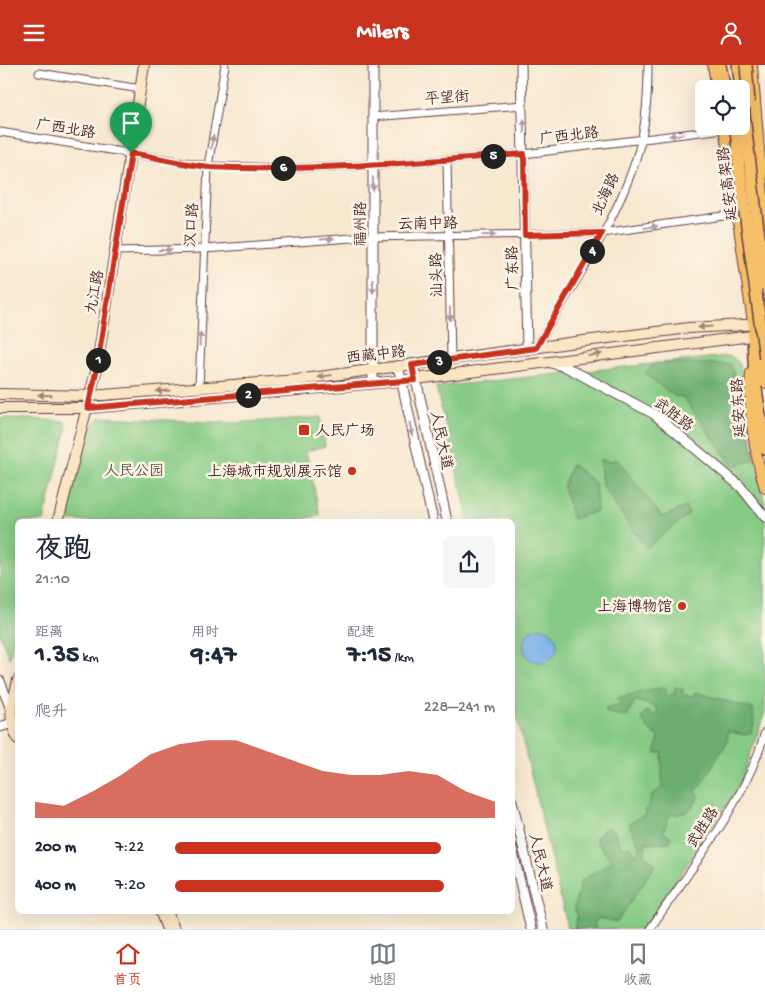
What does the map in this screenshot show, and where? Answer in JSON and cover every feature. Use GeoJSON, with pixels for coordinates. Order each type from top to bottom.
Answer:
{"type":"FeatureCollection","features":[{"type":"Feature","properties":{"kind":"highway"},"geometry":{"type":"LineString","coordinates":[[721,65],[724,80]]}},
{"type":"Feature","properties":{"kind":"highway"},"geometry":{"type":"LineString","coordinates":[[728,65],[730,80]]}},
{"type":"Feature","properties":{"kind":"highway","name":"延安高架路"},"geometry":{"type":"LineString","coordinates":[[738,65],[740,80]]}},
{"type":"Feature","properties":{"kind":"highway"},"geometry":{"type":"LineString","coordinates":[[750,67],[754,150],[765,234]]}},
{"type":"Feature","properties":{"kind":"highway","name":"延安高架路"},"geometry":{"type":"LineString","coordinates":[[730,135],[739,168],[765,358]]}},
{"type":"Feature","properties":{"kind":"highway","name":"延安高架路"},"geometry":{"type":"LineString","coordinates":[[746,135],[765,285]]}},
{"type":"Feature","properties":{"kind":"highway"},"geometry":{"type":"LineString","coordinates":[[757,333],[755,382],[765,449]]}},
{"type":"Feature","properties":{"kind":"main road","name":"九江路"},"geometry":{"type":"LineString","coordinates":[[59,519],[88,408],[116,251],[144,65]]}},
{"type":"Feature","properties":{"kind":"main road"},"geometry":{"type":"LineString","coordinates":[[713,65],[716,80]]}},
{"type":"Feature","properties":{"kind":"main road"},"geometry":{"type":"LineString","coordinates":[[750,67],[761,125],[765,221]]}},
{"type":"Feature","properties":{"kind":"main road","name":"延安东路"},"geometry":{"type":"LineString","coordinates":[[729,135],[738,214],[765,383]]}},
{"type":"Feature","properties":{"kind":"main road"},"geometry":{"type":"LineString","coordinates":[[757,333],[765,323]]}},
{"type":"Feature","properties":{"kind":"main road","name":"西藏中路"},"geometry":{"type":"LineString","coordinates":[[0,394],[90,396],[297,380],[689,328],[757,333]]}},
{"type":"Feature","properties":{"kind":"main road","name":"延安东路"},"geometry":{"type":"LineString","coordinates":[[757,333],[749,393],[755,445],[765,488]]}},
{"type":"Feature","properties":{"kind":"main road","name":"西藏中路"},"geometry":{"type":"LineString","coordinates":[[0,408],[88,408],[415,380],[757,333]]}},
{"type":"Feature","properties":{"kind":"main road"},"geometry":{"type":"LineString","coordinates":[[15,690],[10,707],[15,721]]}},
{"type":"Feature","properties":{"kind":"main road"},"geometry":{"type":"LineString","coordinates":[[161,914],[167,929]]}},
{"type":"Feature","properties":{"kind":"main road"},"geometry":{"type":"LineString","coordinates":[[169,914],[174,929]]}},
{"type":"Feature","properties":{"kind":"street","name":"汉口路"},"geometry":{"type":"LineString","coordinates":[[199,388],[208,167],[225,65]]}},
{"type":"Feature","properties":{"kind":"street","name":"福州路"},"geometry":{"type":"LineString","coordinates":[[373,65],[374,383]]}},
{"type":"Feature","properties":{"kind":"street","name":"广东路"},"geometry":{"type":"LineString","coordinates":[[522,65],[525,235],[532,349]]}},
{"type":"Feature","properties":{"kind":"street","name":"北海路"},"geometry":{"type":"LineString","coordinates":[[532,349],[602,233],[631,171],[641,139],[647,100],[648,65]]}},
{"type":"Feature","properties":{"kind":"street"},"geometry":{"type":"LineString","coordinates":[[39,73],[141,89]]}},
{"type":"Feature","properties":{"kind":"street","name":"平望街"},"geometry":{"type":"LineString","coordinates":[[372,117],[523,105]]}},
{"type":"Feature","properties":{"kind":"street","name":"广西北路"},"geometry":{"type":"LineString","coordinates":[[0,132],[208,167],[295,168],[373,165],[524,154],[695,132]]}},
{"type":"Feature","properties":{"kind":"street","name":"汕头路"},"geometry":{"type":"LineString","coordinates":[[447,160],[451,360]]}},
{"type":"Feature","properties":{"kind":"street","name":"云南中路"},"geometry":{"type":"LineString","coordinates":[[116,251],[204,249],[374,237],[602,233],[738,214]]}},
{"type":"Feature","properties":{"kind":"street","name":"武胜路"},"geometry":{"type":"LineString","coordinates":[[547,362],[566,367],[654,414],[740,486],[765,517]]}},
{"type":"Feature","properties":{"kind":"street","name":"人民大道"},"geometry":{"type":"LineString","coordinates":[[412,365],[447,519]]}},
{"type":"Feature","properties":{"kind":"street","name":"人民大道"},"geometry":{"type":"LineString","coordinates":[[398,366],[433,519]]}},
{"type":"Feature","properties":{"kind":"street"},"geometry":{"type":"LineString","coordinates":[[0,681],[10,707]]}},
{"type":"Feature","properties":{"kind":"street"},"geometry":{"type":"LineString","coordinates":[[0,727],[15,721]]}},
{"type":"Feature","properties":{"kind":"street","name":"武胜路"},"geometry":{"type":"LineString","coordinates":[[650,929],[729,811],[749,774],[765,732]]}},
{"type":"Feature","properties":{"kind":"street","name":"人民大道"},"geometry":{"type":"LineString","coordinates":[[515,813],[543,929]]}},
{"type":"Feature","properties":{"kind":"street","name":"人民大道"},"geometry":{"type":"LineString","coordinates":[[515,861],[531,929]]}},
{"type":"Feature","properties":{"kind":"green space"},"geometry":{"type":"Polygon","coordinates":[[[728,356],[733,357],[740,364],[756,465],[765,503],[765,712],[739,787],[644,929],[568,929],[515,708],[515,519],[469,519],[436,387],[728,356]]]}},
{"type":"Feature","properties":{"kind":"green space"},"geometry":{"type":"Polygon","coordinates":[[[654,363],[730,364],[745,404],[754,460],[733,466],[683,397],[674,396],[645,374],[654,363]]]}},
{"type":"Feature","properties":{"kind":"green space","name":"人民公园"},"geometry":{"type":"Polygon","coordinates":[[[100,417],[234,423],[321,417],[325,446],[306,451],[320,515],[303,519],[67,519],[90,429],[100,417]]]}},
{"type":"Feature","properties":{"kind":"green space"},"geometry":{"type":"Polygon","coordinates":[[[0,419],[64,421],[67,427],[44,519],[15,519],[15,635],[9,658],[0,634],[0,419]]]}},
{"type":"Feature","properties":{"kind":"green space"},"geometry":{"type":"Polygon","coordinates":[[[617,459],[662,517],[685,507],[689,514],[646,548],[602,486],[600,460],[612,461],[617,459]]]}},
{"type":"Feature","properties":{"kind":"green space"},"geometry":{"type":"Polygon","coordinates":[[[572,464],[595,483],[597,511],[573,519],[563,486],[572,464]]]}},
{"type":"Feature","properties":{"kind":"green space"},"geometry":{"type":"Polygon","coordinates":[[[665,687],[668,696],[674,694],[675,687],[683,689],[682,695],[693,696],[695,692],[753,709],[754,724],[751,733],[744,735],[728,731],[727,742],[699,788],[695,790],[699,795],[694,805],[685,812],[670,815],[663,832],[671,837],[669,842],[645,843],[645,856],[656,864],[617,922],[599,918],[594,923],[596,929],[575,929],[577,916],[574,908],[581,881],[612,861],[598,844],[596,838],[606,827],[614,831],[621,848],[630,846],[636,855],[640,848],[629,824],[645,814],[652,795],[662,788],[662,752],[655,754],[659,736],[650,731],[641,718],[646,711],[656,716],[658,708],[635,700],[627,716],[607,713],[605,708],[621,704],[617,698],[665,687]]]}},
{"type":"Feature","properties":{"kind":"water"},"geometry":{"type":"Polygon","coordinates":[[[540,628],[547,629],[552,633],[556,638],[556,652],[552,657],[547,661],[540,662],[533,661],[528,657],[524,652],[523,645],[524,638],[528,633],[533,629],[540,628]]]}},
{"type":"Feature","properties":{"kind":"place","name":"人民广场"},"geometry":{"type":"Point","coordinates":[304,430]}},
{"type":"Feature","properties":{"kind":"place","name":"上海城市规划展示馆"},"geometry":{"type":"Point","coordinates":[352,471]}},
{"type":"Feature","properties":{"kind":"place","name":"上海博物馆"},"geometry":{"type":"Point","coordinates":[682,606]}},
{"type":"Feature","properties":{"kind":"route"},"geometry":{"type":"LineString","coordinates":[[131,153],[208,167],[295,168],[373,165],[524,154],[525,235],[602,233],[536,348],[412,365],[415,380],[188,401],[88,408],[96,372],[131,153]]}}]}
